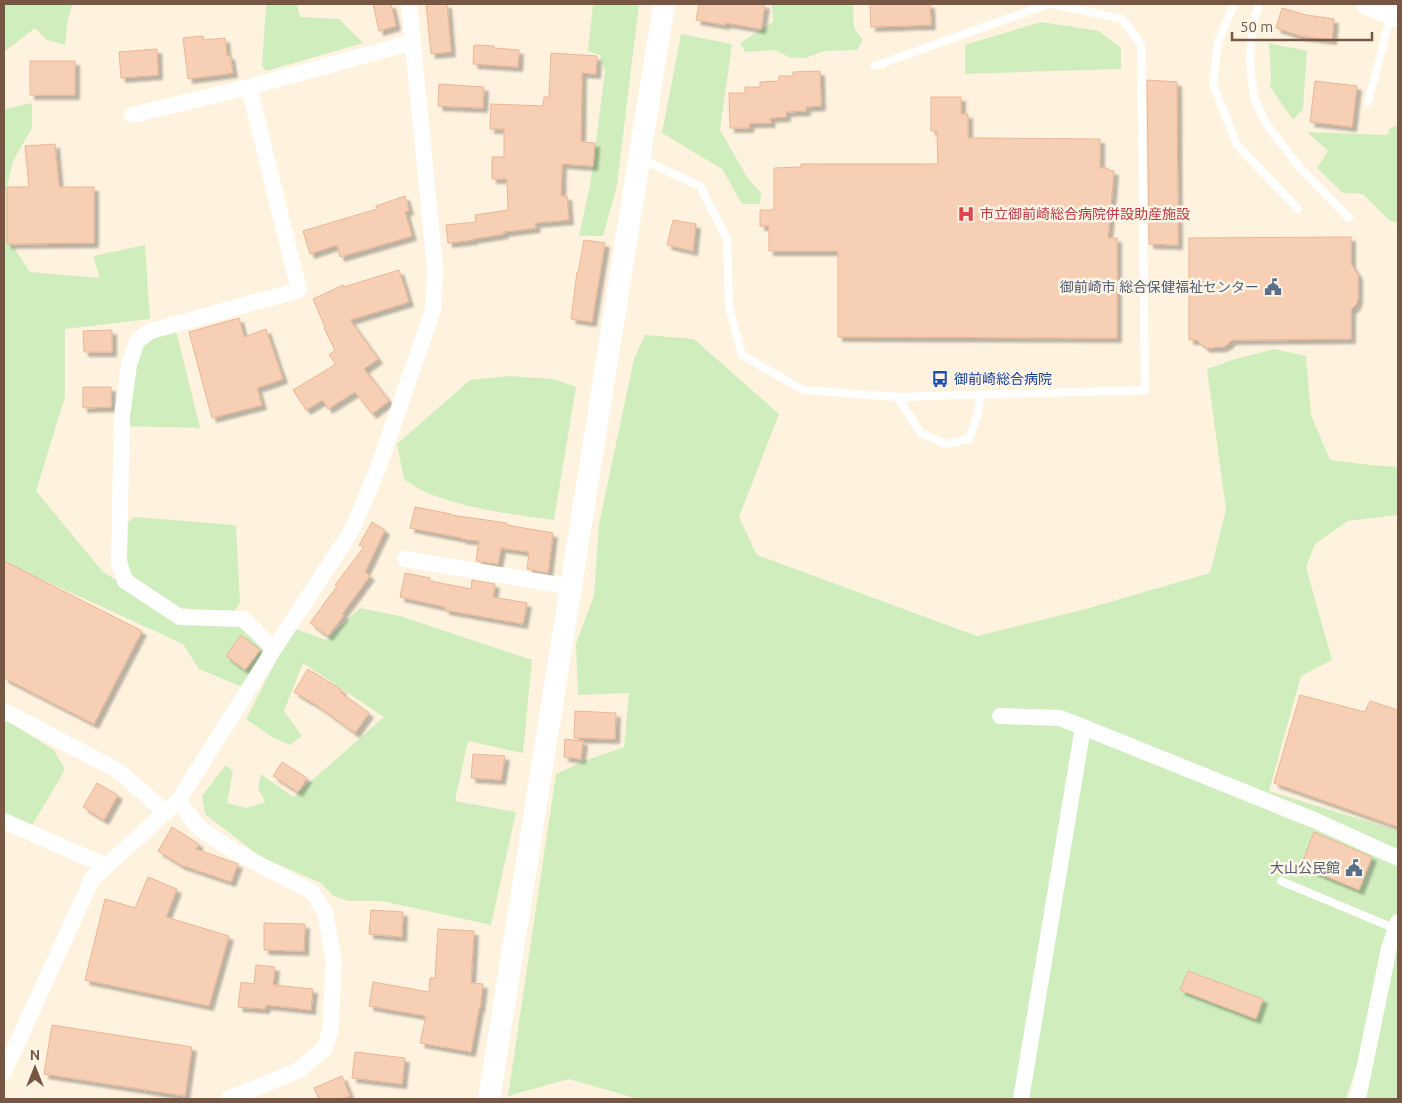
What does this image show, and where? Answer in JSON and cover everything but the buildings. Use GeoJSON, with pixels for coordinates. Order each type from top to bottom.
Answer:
{"type":"FeatureCollection","features":[{"type":"Feature","properties":{"kind":"street"},"geometry":{"type":"LineString","coordinates":[[4,1072],[92,879],[178,801],[352,530],[377,471],[433,310],[435,269],[409,4]]}},
{"type":"Feature","properties":{"kind":"street"},"geometry":{"type":"LineString","coordinates":[[489,1099],[664,4]]}},
{"type":"Feature","properties":{"kind":"street"},"geometry":{"type":"LineString","coordinates":[[1367,4],[1395,14]]}},
{"type":"Feature","properties":{"kind":"street"},"geometry":{"type":"LineString","coordinates":[[132,115],[413,42]]}},
{"type":"Feature","properties":{"kind":"street"},"geometry":{"type":"LineString","coordinates":[[249,86],[299,290],[150,331],[137,341],[129,365],[122,416],[119,562],[125,581],[180,617],[243,620],[274,649]]}},
{"type":"Feature","properties":{"kind":"street"},"geometry":{"type":"LineString","coordinates":[[405,559],[572,587]]}},
{"type":"Feature","properties":{"kind":"street"},"geometry":{"type":"LineString","coordinates":[[4,711],[119,771],[166,813]]}},
{"type":"Feature","properties":{"kind":"street"},"geometry":{"type":"LineString","coordinates":[[1000,716],[1060,718],[1083,726],[1314,820],[1398,858]]}},
{"type":"Feature","properties":{"kind":"street"},"geometry":{"type":"LineString","coordinates":[[1021,1099],[1083,726]]}},
{"type":"Feature","properties":{"kind":"street"},"geometry":{"type":"LineString","coordinates":[[178,801],[199,828],[234,851],[312,892],[325,912],[334,962],[330,1032],[324,1049],[299,1070],[229,1099]]}},
{"type":"Feature","properties":{"kind":"street"},"geometry":{"type":"LineString","coordinates":[[4,821],[106,866]]}},
{"type":"Feature","properties":{"kind":"street"},"geometry":{"type":"LineString","coordinates":[[1358,1099],[1389,948],[1397,925]]}},
{"type":"Feature","properties":{"kind":"lane"},"geometry":{"type":"LineString","coordinates":[[640,158],[700,186],[728,239],[729,307],[742,355],[803,390],[897,397],[1145,390],[1141,44],[1122,20],[1050,4],[875,66]]}},
{"type":"Feature","properties":{"kind":"lane"},"geometry":{"type":"LineString","coordinates":[[1234,4],[1218,42],[1213,84],[1237,146],[1298,210]]}},
{"type":"Feature","properties":{"kind":"lane"},"geometry":{"type":"LineString","coordinates":[[1259,4],[1252,27],[1250,63],[1254,98],[1267,125],[1300,168],[1349,218]]}},
{"type":"Feature","properties":{"kind":"lane"},"geometry":{"type":"LineString","coordinates":[[1368,102],[1395,14]]}},
{"type":"Feature","properties":{"kind":"lane"},"geometry":{"type":"LineString","coordinates":[[897,397],[921,433],[945,444],[969,438],[977,416],[981,394]]}},
{"type":"Feature","properties":{"kind":"lane"},"geometry":{"type":"LineString","coordinates":[[1281,881],[1397,925]]}},
{"type":"Feature","properties":{"kind":"green space"},"geometry":{"type":"Polygon","coordinates":[[[4,4],[73,4],[68,18],[65,45],[47,40],[35,28],[4,52],[4,4]]]}},
{"type":"Feature","properties":{"kind":"green space"},"geometry":{"type":"Polygon","coordinates":[[[266,4],[297,4],[300,17],[339,19],[363,43],[266,71],[262,66],[266,4]]]}},
{"type":"Feature","properties":{"kind":"green space"},"geometry":{"type":"Polygon","coordinates":[[[593,4],[639,4],[617,185],[603,236],[579,236],[590,185],[605,72],[600,55],[588,51],[593,4]]]}},
{"type":"Feature","properties":{"kind":"green space"},"geometry":{"type":"Polygon","coordinates":[[[772,4],[853,4],[854,28],[863,40],[857,50],[825,51],[805,58],[791,58],[775,50],[745,52],[740,43],[773,22],[772,4]]]}},
{"type":"Feature","properties":{"kind":"green space"},"geometry":{"type":"Polygon","coordinates":[[[1041,22],[1099,31],[1121,48],[1121,69],[965,74],[965,45],[1041,22]]]}},
{"type":"Feature","properties":{"kind":"green space"},"geometry":{"type":"Polygon","coordinates":[[[681,34],[732,44],[720,130],[747,177],[761,193],[760,204],[742,204],[722,169],[662,133],[681,34]]]}},
{"type":"Feature","properties":{"kind":"green space"},"geometry":{"type":"Polygon","coordinates":[[[1269,43],[1307,51],[1303,109],[1293,120],[1270,87],[1269,43]]]}},
{"type":"Feature","properties":{"kind":"green space"},"geometry":{"type":"Polygon","coordinates":[[[32,103],[32,128],[13,161],[7,187],[8,238],[30,272],[100,278],[93,256],[145,245],[150,319],[65,329],[65,397],[36,491],[103,572],[177,617],[243,625],[267,646],[242,687],[199,669],[183,644],[4,562],[4,109],[32,103]]]}},
{"type":"Feature","properties":{"kind":"green space"},"geometry":{"type":"Polygon","coordinates":[[[1398,125],[1398,223],[1389,220],[1363,194],[1343,193],[1317,168],[1328,151],[1307,132],[1387,135],[1390,128],[1398,125]]]}},
{"type":"Feature","properties":{"kind":"green space"},"geometry":{"type":"Polygon","coordinates":[[[176,330],[200,428],[122,426],[129,365],[151,331],[176,330]]]}},
{"type":"Feature","properties":{"kind":"green space"},"geometry":{"type":"Polygon","coordinates":[[[645,335],[694,339],[779,414],[739,517],[757,555],[977,636],[1089,608],[1210,573],[1226,510],[1207,369],[1274,349],[1306,356],[1311,415],[1330,460],[1398,467],[1398,515],[1348,521],[1315,544],[1306,567],[1332,660],[1301,676],[1269,791],[1398,831],[1398,922],[1380,992],[1346,1099],[638,1099],[569,1079],[508,1096],[556,774],[584,761],[624,747],[629,693],[578,695],[576,644],[594,595],[599,524],[634,359],[645,335]]]}},
{"type":"Feature","properties":{"kind":"green space"},"geometry":{"type":"Polygon","coordinates":[[[508,376],[554,379],[576,387],[554,520],[471,507],[423,491],[404,479],[397,444],[470,380],[508,376]]]}},
{"type":"Feature","properties":{"kind":"green space"},"geometry":{"type":"Polygon","coordinates":[[[135,517],[236,525],[240,602],[234,612],[179,608],[129,573],[125,524],[135,517]]]}},
{"type":"Feature","properties":{"kind":"green space"},"geometry":{"type":"Polygon","coordinates":[[[360,608],[400,616],[532,660],[523,753],[468,741],[455,801],[516,812],[491,925],[382,901],[348,901],[334,896],[321,883],[261,857],[205,814],[202,796],[226,765],[233,771],[227,803],[247,808],[265,802],[258,788],[261,774],[293,797],[384,717],[303,663],[284,711],[302,736],[290,745],[272,737],[246,719],[293,628],[326,640],[360,608]]]}},
{"type":"Feature","properties":{"kind":"green space"},"geometry":{"type":"Polygon","coordinates":[[[4,719],[54,750],[65,770],[31,827],[4,813],[4,719]]]}},
{"type":"Feature","properties":{"kind":"green space"},"geometry":{"type":"Polygon","coordinates":[[[1398,937],[1398,1099],[1358,1099],[1398,937]]]}},
{"type":"Feature","properties":{"kind":"place","name":"市立御前崎総合病院併設助産施設"},"geometry":{"type":"Point","coordinates":[966,214]}},
{"type":"Feature","properties":{"kind":"place","name":"御前崎市 総合保健福祉センター"},"geometry":{"type":"Point","coordinates":[1273,287]}},
{"type":"Feature","properties":{"kind":"place","name":"御前崎総合病院"},"geometry":{"type":"Point","coordinates":[940,379]}},
{"type":"Feature","properties":{"kind":"place","name":"大山公民館"},"geometry":{"type":"Point","coordinates":[1354,868]}}]}
